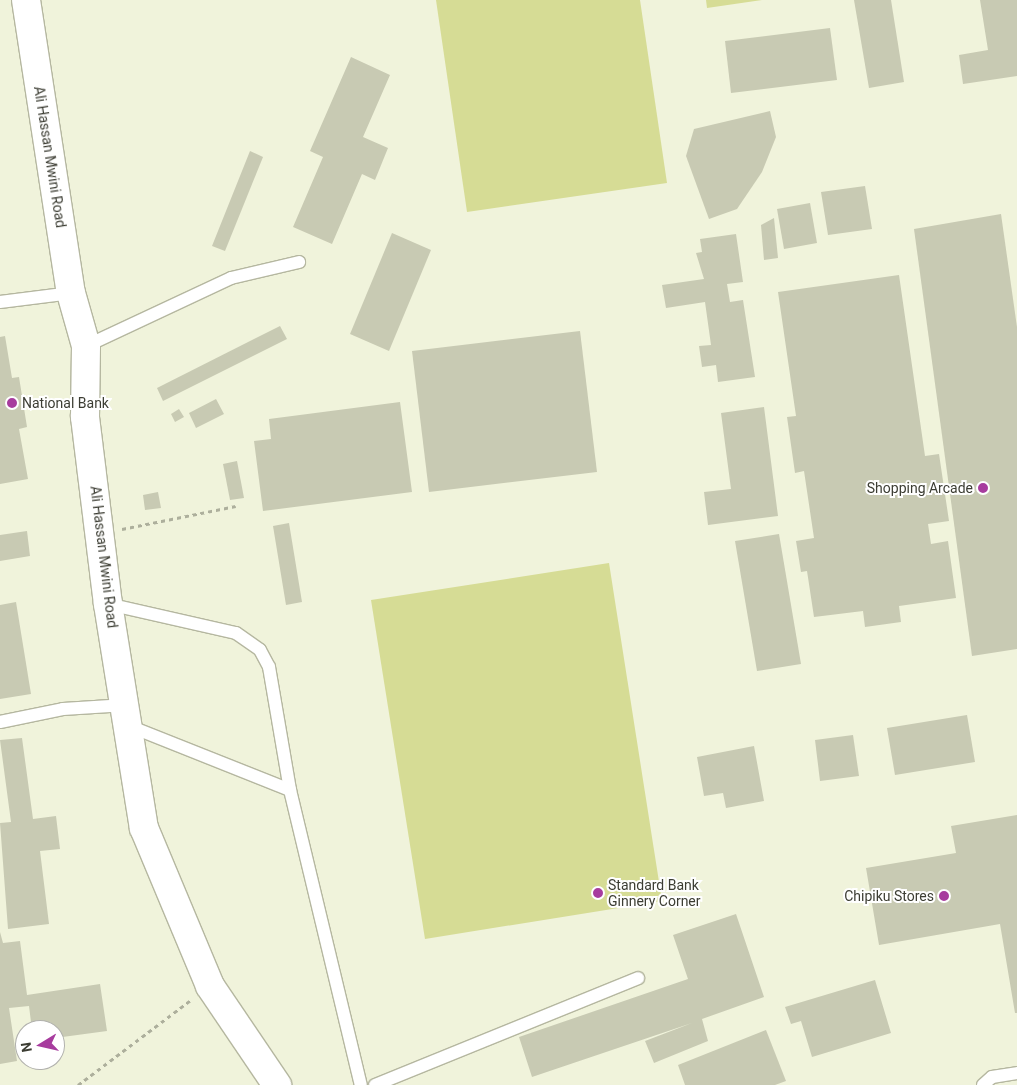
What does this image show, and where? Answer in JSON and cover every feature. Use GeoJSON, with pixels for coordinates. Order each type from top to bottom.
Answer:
{"type":"FeatureCollection","features":[{"type":"Feature","properties":{"kind":"main road","name":"Ali Hassan Mwini Road"},"geometry":{"type":"LineString","coordinates":[[26,0],[71,292],[86,346],[85,417],[102,533],[108,604],[144,828],[210,986],[276,1085]]}},
{"type":"Feature","properties":{"kind":"lane"},"geometry":{"type":"LineString","coordinates":[[86,346],[231,278],[299,262]]}},
{"type":"Feature","properties":{"kind":"lane"},"geometry":{"type":"LineString","coordinates":[[0,302],[71,292]]}},
{"type":"Feature","properties":{"kind":"lane"},"geometry":{"type":"LineString","coordinates":[[108,604],[236,633],[260,650],[269,667],[290,790],[361,1085]]}},
{"type":"Feature","properties":{"kind":"lane"},"geometry":{"type":"LineString","coordinates":[[0,722],[63,709],[127,716],[290,790]]}},
{"type":"Feature","properties":{"kind":"lane"},"geometry":{"type":"LineString","coordinates":[[375,1085],[638,978]]}},
{"type":"Feature","properties":{"kind":"lane"},"geometry":{"type":"LineString","coordinates":[[983,1085],[992,1077],[1017,1073]]}},
{"type":"Feature","properties":{"kind":"path"},"geometry":{"type":"LineString","coordinates":[[102,533],[236,506]]}},
{"type":"Feature","properties":{"kind":"path"},"geometry":{"type":"LineString","coordinates":[[78,1085],[210,986]]}},
{"type":"Feature","properties":{"kind":"green space"},"geometry":{"type":"Polygon","coordinates":[[[436,0],[640,0],[667,183],[467,212],[436,0]]]}},
{"type":"Feature","properties":{"kind":"green space"},"geometry":{"type":"Polygon","coordinates":[[[706,0],[762,0],[707,8],[706,0]]]}},
{"type":"Feature","properties":{"kind":"green space"},"geometry":{"type":"Polygon","coordinates":[[[609,563],[662,901],[425,939],[371,600],[609,563]]]}},
{"type":"Feature","properties":{"kind":"building"},"geometry":{"type":"Polygon","coordinates":[[[854,0],[891,0],[904,82],[869,88],[854,0]]]}},
{"type":"Feature","properties":{"kind":"building"},"geometry":{"type":"Polygon","coordinates":[[[980,0],[1017,0],[1017,76],[963,84],[959,55],[988,50],[980,0]]]}},
{"type":"Feature","properties":{"kind":"building"},"geometry":{"type":"Polygon","coordinates":[[[830,28],[837,80],[731,93],[725,41],[830,28]]]}},
{"type":"Feature","properties":{"kind":"building"},"geometry":{"type":"Polygon","coordinates":[[[351,57],[390,75],[363,137],[388,148],[375,180],[362,174],[332,244],[293,227],[323,157],[310,151],[351,57]]]}},
{"type":"Feature","properties":{"kind":"building"},"geometry":{"type":"Polygon","coordinates":[[[770,111],[776,137],[762,172],[737,209],[709,219],[686,156],[694,129],[770,111]]]}},
{"type":"Feature","properties":{"kind":"building"},"geometry":{"type":"Polygon","coordinates":[[[250,151],[263,157],[225,251],[212,246],[250,151]]]}},
{"type":"Feature","properties":{"kind":"building"},"geometry":{"type":"Polygon","coordinates":[[[865,186],[872,229],[828,235],[821,192],[865,186]]]}},
{"type":"Feature","properties":{"kind":"building"},"geometry":{"type":"Polygon","coordinates":[[[810,203],[817,243],[784,249],[777,209],[810,203]]]}},
{"type":"Feature","properties":{"kind":"building","name":"Shopping Arcade"},"geometry":{"type":"Polygon","coordinates":[[[1001,214],[1017,327],[1017,649],[972,656],[914,229],[1001,214]]]}},
{"type":"Feature","properties":{"kind":"building"},"geometry":{"type":"Polygon","coordinates":[[[774,218],[778,258],[764,260],[761,225],[774,218]]]}},
{"type":"Feature","properties":{"kind":"building"},"geometry":{"type":"Polygon","coordinates":[[[392,233],[431,250],[389,351],[350,334],[392,233]]]}},
{"type":"Feature","properties":{"kind":"building"},"geometry":{"type":"Polygon","coordinates":[[[736,234],[743,282],[727,284],[730,302],[743,300],[755,377],[718,382],[716,365],[702,367],[699,346],[711,345],[705,302],[666,308],[662,285],[704,279],[696,253],[702,252],[700,239],[736,234]]]}},
{"type":"Feature","properties":{"kind":"building"},"geometry":{"type":"Polygon","coordinates":[[[899,275],[925,456],[939,454],[949,521],[928,524],[931,544],[948,541],[956,598],[899,606],[901,622],[865,627],[863,611],[814,617],[807,571],[801,572],[796,541],[814,538],[804,471],[795,473],[787,417],[796,416],[778,292],[899,275]]]}},
{"type":"Feature","properties":{"kind":"building"},"geometry":{"type":"Polygon","coordinates":[[[280,326],[287,339],[163,401],[157,388],[280,326]]]}},
{"type":"Feature","properties":{"kind":"building"},"geometry":{"type":"Polygon","coordinates":[[[580,331],[597,472],[429,492],[412,351],[580,331]]]}},
{"type":"Feature","properties":{"kind":"building","name":"National Bank"},"geometry":{"type":"Polygon","coordinates":[[[5,336],[12,378],[19,377],[27,427],[19,429],[28,479],[0,484],[0,337],[5,336]]]}},
{"type":"Feature","properties":{"kind":"building"},"geometry":{"type":"Polygon","coordinates":[[[216,399],[224,414],[196,428],[189,413],[216,399]]]}},
{"type":"Feature","properties":{"kind":"building"},"geometry":{"type":"Polygon","coordinates":[[[400,402],[412,492],[263,511],[254,441],[271,439],[269,419],[400,402]]]}},
{"type":"Feature","properties":{"kind":"building"},"geometry":{"type":"Polygon","coordinates":[[[764,407],[778,516],[708,525],[704,492],[731,489],[721,413],[764,407]]]}},
{"type":"Feature","properties":{"kind":"building"},"geometry":{"type":"Polygon","coordinates":[[[179,409],[184,417],[175,422],[171,414],[179,409]]]}},
{"type":"Feature","properties":{"kind":"building"},"geometry":{"type":"Polygon","coordinates":[[[237,461],[244,498],[230,500],[223,464],[237,461]]]}},
{"type":"Feature","properties":{"kind":"building"},"geometry":{"type":"Polygon","coordinates":[[[158,492],[161,508],[145,510],[143,495],[158,492]]]}},
{"type":"Feature","properties":{"kind":"building"},"geometry":{"type":"Polygon","coordinates":[[[289,523],[302,602],[286,605],[273,526],[289,523]]]}},
{"type":"Feature","properties":{"kind":"building"},"geometry":{"type":"Polygon","coordinates":[[[27,531],[30,556],[0,561],[0,535],[27,531]]]}},
{"type":"Feature","properties":{"kind":"building"},"geometry":{"type":"Polygon","coordinates":[[[779,534],[801,664],[757,671],[735,541],[779,534]]]}},
{"type":"Feature","properties":{"kind":"building"},"geometry":{"type":"Polygon","coordinates":[[[16,602],[31,694],[0,699],[0,605],[16,602]]]}},
{"type":"Feature","properties":{"kind":"building"},"geometry":{"type":"Polygon","coordinates":[[[967,715],[975,762],[895,775],[887,728],[967,715]]]}},
{"type":"Feature","properties":{"kind":"building"},"geometry":{"type":"Polygon","coordinates":[[[853,735],[859,776],[820,781],[815,740],[853,735]]]}},
{"type":"Feature","properties":{"kind":"building"},"geometry":{"type":"Polygon","coordinates":[[[22,738],[33,819],[56,816],[60,849],[40,851],[49,924],[8,929],[0,823],[11,822],[0,740],[22,738]]]}},
{"type":"Feature","properties":{"kind":"building"},"geometry":{"type":"Polygon","coordinates":[[[754,746],[764,801],[726,808],[723,793],[704,796],[697,757],[754,746]]]}},
{"type":"Feature","properties":{"kind":"building","name":"Chipiku Stores"},"geometry":{"type":"Polygon","coordinates":[[[1017,815],[1017,1013],[1015,1013],[1000,924],[879,945],[866,868],[956,853],[951,826],[1017,815]]]}},
{"type":"Feature","properties":{"kind":"building"},"geometry":{"type":"Polygon","coordinates":[[[736,914],[764,997],[702,1019],[708,1041],[654,1063],[645,1041],[692,1023],[532,1077],[519,1037],[688,979],[673,935],[736,914]]]}},
{"type":"Feature","properties":{"kind":"building"},"geometry":{"type":"Polygon","coordinates":[[[0,932],[3,943],[20,941],[27,995],[100,984],[107,1031],[65,1037],[65,1020],[31,1020],[29,1006],[9,1008],[15,1048],[15,1061],[0,1064],[0,932]]]}},
{"type":"Feature","properties":{"kind":"building"},"geometry":{"type":"Polygon","coordinates":[[[875,980],[891,1033],[812,1057],[801,1021],[791,1024],[785,1007],[875,980]]]}},
{"type":"Feature","properties":{"kind":"building"},"geometry":{"type":"Polygon","coordinates":[[[766,1030],[786,1081],[775,1085],[685,1085],[678,1065],[766,1030]]]}},
{"type":"Feature","properties":{"kind":"place","name":"National Bank"},"geometry":{"type":"Point","coordinates":[12,403]}},
{"type":"Feature","properties":{"kind":"place","name":"Shopping Arcade"},"geometry":{"type":"Point","coordinates":[983,488]}},
{"type":"Feature","properties":{"kind":"place","name":"Standard Bank Ginnery Corner"},"geometry":{"type":"Point","coordinates":[598,893]}},
{"type":"Feature","properties":{"kind":"place","name":"Chipiku Stores"},"geometry":{"type":"Point","coordinates":[944,896]}}]}
